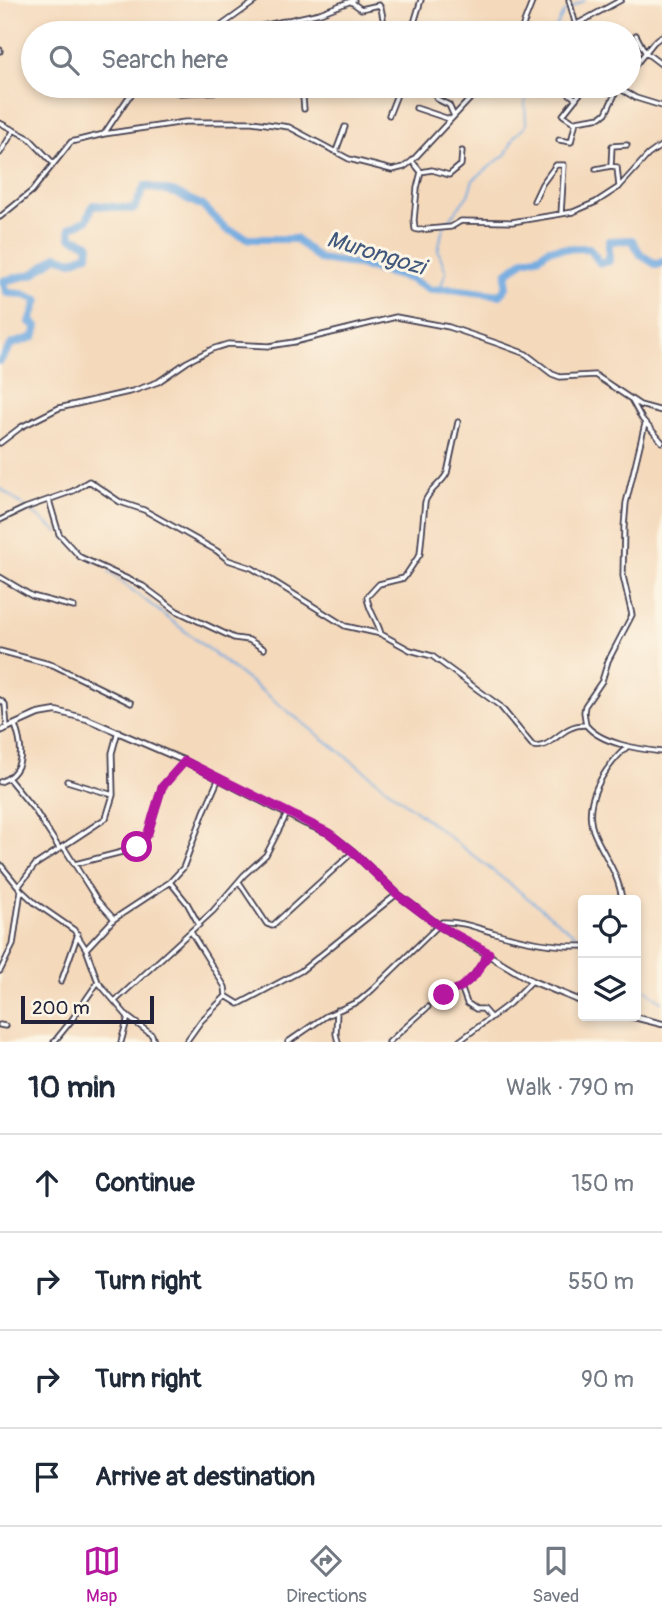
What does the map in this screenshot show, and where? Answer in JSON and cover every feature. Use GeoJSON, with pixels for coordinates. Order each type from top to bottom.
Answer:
{"type":"FeatureCollection","features":[{"type":"Feature","properties":{"kind":"street"},"geometry":{"type":"LineString","coordinates":[[228,21],[257,0]]}},
{"type":"Feature","properties":{"kind":"street"},"geometry":{"type":"LineString","coordinates":[[415,21],[421,0]]}},
{"type":"Feature","properties":{"kind":"street"},"geometry":{"type":"LineString","coordinates":[[525,21],[533,0]]}},
{"type":"Feature","properties":{"kind":"street"},"geometry":{"type":"LineString","coordinates":[[582,21],[621,0]]}},
{"type":"Feature","properties":{"kind":"street"},"geometry":{"type":"LineString","coordinates":[[282,21],[320,13],[352,1],[361,9],[379,5],[383,18]]}},
{"type":"Feature","properties":{"kind":"street"},"geometry":{"type":"LineString","coordinates":[[641,57],[662,36]]}},
{"type":"Feature","properties":{"kind":"street"},"geometry":{"type":"LineString","coordinates":[[641,44],[645,52],[662,65]]}},
{"type":"Feature","properties":{"kind":"street"},"geometry":{"type":"LineString","coordinates":[[104,134],[129,98]]}},
{"type":"Feature","properties":{"kind":"street"},"geometry":{"type":"LineString","coordinates":[[303,98],[303,109]]}},
{"type":"Feature","properties":{"kind":"street"},"geometry":{"type":"LineString","coordinates":[[389,116],[397,98]]}},
{"type":"Feature","properties":{"kind":"street"},"geometry":{"type":"LineString","coordinates":[[437,98],[449,105],[453,114]]}},
{"type":"Feature","properties":{"kind":"street"},"geometry":{"type":"LineString","coordinates":[[0,218],[32,191],[68,143],[104,134],[185,122],[252,122],[289,128],[349,159],[392,170],[404,167],[412,160],[470,98]]}},
{"type":"Feature","properties":{"kind":"street"},"geometry":{"type":"LineString","coordinates":[[559,140],[571,142],[575,123],[578,120],[601,117],[612,98]]}},
{"type":"Feature","properties":{"kind":"street"},"geometry":{"type":"LineString","coordinates":[[636,98],[662,106]]}},
{"type":"Feature","properties":{"kind":"street"},"geometry":{"type":"LineString","coordinates":[[575,123],[563,115],[576,99]]}},
{"type":"Feature","properties":{"kind":"street"},"geometry":{"type":"LineString","coordinates":[[416,108],[449,118]]}},
{"type":"Feature","properties":{"kind":"street"},"geometry":{"type":"LineString","coordinates":[[0,123],[29,138],[53,163]]}},
{"type":"Feature","properties":{"kind":"street"},"geometry":{"type":"LineString","coordinates":[[336,152],[345,127]]}},
{"type":"Feature","properties":{"kind":"street"},"geometry":{"type":"LineString","coordinates":[[0,153],[14,130]]}},
{"type":"Feature","properties":{"kind":"street"},"geometry":{"type":"LineString","coordinates":[[611,166],[612,146],[627,145]]}},
{"type":"Feature","properties":{"kind":"street"},"geometry":{"type":"LineString","coordinates":[[412,160],[421,173],[414,219],[415,229],[418,230],[450,227],[461,221],[512,222],[573,212],[620,187],[648,155],[662,145]]}},
{"type":"Feature","properties":{"kind":"street"},"geometry":{"type":"LineString","coordinates":[[421,173],[432,170],[449,175],[461,165],[463,151]]}},
{"type":"Feature","properties":{"kind":"street"},"geometry":{"type":"LineString","coordinates":[[534,201],[556,165],[564,165],[561,214]]}},
{"type":"Feature","properties":{"kind":"street"},"geometry":{"type":"LineString","coordinates":[[596,169],[617,167],[620,187]]}},
{"type":"Feature","properties":{"kind":"street"},"geometry":{"type":"LineString","coordinates":[[0,443],[21,428],[59,408],[133,391],[158,382],[212,349],[228,344],[269,346],[294,342],[396,317],[449,327],[499,344],[526,354],[560,377],[595,375],[621,390],[631,400],[645,424],[662,442]]}},
{"type":"Feature","properties":{"kind":"street"},"geometry":{"type":"LineString","coordinates":[[631,400],[650,409],[662,411]]}},
{"type":"Feature","properties":{"kind":"street"},"geometry":{"type":"LineString","coordinates":[[381,634],[367,597],[379,584],[404,578],[419,554],[427,495],[447,473],[458,422]]}},
{"type":"Feature","properties":{"kind":"street"},"geometry":{"type":"LineString","coordinates":[[645,424],[626,503],[624,527],[623,576],[632,615],[608,661],[602,681],[585,706],[584,712],[586,725],[596,735],[627,747],[662,752]]}},
{"type":"Feature","properties":{"kind":"street"},"geometry":{"type":"LineString","coordinates":[[0,520],[73,491],[89,481],[120,502],[144,510],[217,551],[228,560],[252,568],[345,626],[381,634],[410,650],[428,654],[500,706],[533,746],[545,745],[571,726],[586,725]]}},
{"type":"Feature","properties":{"kind":"street"},"geometry":{"type":"LineString","coordinates":[[49,500],[59,534],[80,557],[144,586],[177,611],[234,638],[249,640],[264,649]]}},
{"type":"Feature","properties":{"kind":"street"},"geometry":{"type":"LineString","coordinates":[[0,577],[32,596],[74,607]]}},
{"type":"Feature","properties":{"kind":"street"},"geometry":{"type":"LineString","coordinates":[[0,651],[53,665],[131,703]]}},
{"type":"Feature","properties":{"kind":"street"},"geometry":{"type":"LineString","coordinates":[[0,700],[5,704],[7,728]]}},
{"type":"Feature","properties":{"kind":"street"},"geometry":{"type":"LineString","coordinates":[[0,730],[38,714],[56,711],[118,731],[185,761],[329,833],[397,894],[438,925],[532,981],[578,1000]]}},
{"type":"Feature","properties":{"kind":"street"},"geometry":{"type":"LineString","coordinates":[[0,782],[9,779],[17,769],[22,752],[22,743],[14,725]]}},
{"type":"Feature","properties":{"kind":"street"},"geometry":{"type":"LineString","coordinates":[[0,971],[13,945],[20,888],[32,868],[103,822],[108,814],[113,795],[112,753],[118,731]]}},
{"type":"Feature","properties":{"kind":"street"},"geometry":{"type":"LineString","coordinates":[[621,895],[610,861],[594,833],[591,817],[599,779],[627,747]]}},
{"type":"Feature","properties":{"kind":"street"},"geometry":{"type":"LineString","coordinates":[[75,864],[140,845],[148,833],[162,787],[185,761]]}},
{"type":"Feature","properties":{"kind":"street"},"geometry":{"type":"LineString","coordinates":[[86,948],[114,919],[170,881],[183,868],[219,778]]}},
{"type":"Feature","properties":{"kind":"street"},"geometry":{"type":"LineString","coordinates":[[9,779],[75,864],[97,901],[114,919]]}},
{"type":"Feature","properties":{"kind":"street"},"geometry":{"type":"LineString","coordinates":[[67,781],[113,795]]}},
{"type":"Feature","properties":{"kind":"street"},"geometry":{"type":"LineString","coordinates":[[115,1002],[199,925],[271,848],[287,814]]}},
{"type":"Feature","properties":{"kind":"street"},"geometry":{"type":"LineString","coordinates":[[239,882],[267,924],[272,926],[353,852]]}},
{"type":"Feature","properties":{"kind":"street"},"geometry":{"type":"LineString","coordinates":[[0,864],[20,888],[43,909],[78,934],[98,982],[128,1017],[152,1035],[154,1042]]}},
{"type":"Feature","properties":{"kind":"street"},"geometry":{"type":"LineString","coordinates":[[170,881],[191,909],[199,925]]}},
{"type":"Feature","properties":{"kind":"street"},"geometry":{"type":"LineString","coordinates":[[226,996],[239,1004],[244,1003],[301,971],[397,894]]}},
{"type":"Feature","properties":{"kind":"street"},"geometry":{"type":"LineString","coordinates":[[288,1042],[337,1010],[359,1001],[442,922],[454,921],[505,936],[548,944],[578,946]]}},
{"type":"Feature","properties":{"kind":"street"},"geometry":{"type":"LineString","coordinates":[[191,932],[225,987],[226,996]]}},
{"type":"Feature","properties":{"kind":"street"},"geometry":{"type":"LineString","coordinates":[[61,982],[78,934]]}},
{"type":"Feature","properties":{"kind":"street"},"geometry":{"type":"LineString","coordinates":[[444,995],[461,987],[475,975],[489,953]]}},
{"type":"Feature","properties":{"kind":"street"},"geometry":{"type":"LineString","coordinates":[[458,1042],[532,981]]}},
{"type":"Feature","properties":{"kind":"street"},"geometry":{"type":"LineString","coordinates":[[54,1042],[98,982]]}},
{"type":"Feature","properties":{"kind":"street"},"geometry":{"type":"LineString","coordinates":[[461,987],[467,1003],[476,1009],[483,1009],[490,1017]]}},
{"type":"Feature","properties":{"kind":"street"},"geometry":{"type":"LineString","coordinates":[[186,1042],[201,1021],[226,996]]}},
{"type":"Feature","properties":{"kind":"street"},"geometry":{"type":"LineString","coordinates":[[389,1042],[428,1007]]}},
{"type":"Feature","properties":{"kind":"street"},"geometry":{"type":"LineString","coordinates":[[337,1010],[338,1042]]}},
{"type":"Feature","properties":{"kind":"street"},"geometry":{"type":"LineString","coordinates":[[121,1042],[128,1017]]}},
{"type":"Feature","properties":{"kind":"street"},"geometry":{"type":"LineString","coordinates":[[641,1019],[662,1024]]}},
{"type":"Feature","properties":{"kind":"waterway"},"geometry":{"type":"LineString","coordinates":[[559,21],[564,12],[585,0]]}},
{"type":"Feature","properties":{"kind":"waterway"},"geometry":{"type":"LineString","coordinates":[[440,289],[446,272],[438,250],[443,228],[468,195],[473,180],[506,154],[515,136],[526,126],[527,98]]}},
{"type":"Feature","properties":{"kind":"waterway","name":"Murongozi"},"geometry":{"type":"LineString","coordinates":[[0,361],[12,344],[34,337],[37,326],[30,322],[38,300],[22,294],[7,293],[3,281],[33,274],[57,256],[72,261],[88,254],[89,244],[71,237],[70,228],[87,220],[93,205],[134,209],[145,186],[175,193],[203,206],[226,229],[250,239],[296,239],[319,259],[354,264],[410,279],[430,290],[451,289],[500,295],[506,287],[507,273],[524,260],[540,256],[549,249],[589,248],[600,263],[609,261],[609,241],[632,240],[641,255],[657,265],[662,262]]}},
{"type":"Feature","properties":{"kind":"waterway"},"geometry":{"type":"LineString","coordinates":[[0,488],[58,532]]}},
{"type":"Feature","properties":{"kind":"waterway"},"geometry":{"type":"LineString","coordinates":[[65,538],[96,562]]}},
{"type":"Feature","properties":{"kind":"waterway"},"geometry":{"type":"LineString","coordinates":[[109,572],[578,937]]}},
{"type":"Feature","properties":{"kind":"waterway"},"geometry":{"type":"LineString","coordinates":[[641,986],[662,1002]]}},
{"type":"Feature","properties":{"kind":"route"},"geometry":{"type":"LineString","coordinates":[[137,847],[148,833],[162,787],[185,761],[329,833],[397,894],[438,925],[489,953],[475,975],[461,987],[444,995]]}}]}
